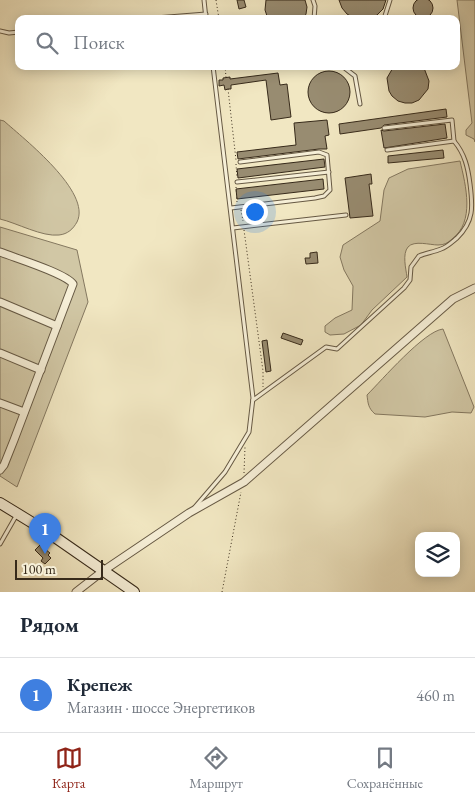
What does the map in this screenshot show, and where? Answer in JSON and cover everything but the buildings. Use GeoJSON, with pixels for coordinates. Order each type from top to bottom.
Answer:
{"type":"FeatureCollection","features":[{"type":"Feature","properties":{"kind":"main road"},"geometry":{"type":"LineString","coordinates":[[0,503],[134,592]]}},
{"type":"Feature","properties":{"kind":"street"},"geometry":{"type":"LineString","coordinates":[[0,252],[70,280],[73,284],[4,466],[0,470]]}},
{"type":"Feature","properties":{"kind":"street"},"geometry":{"type":"LineString","coordinates":[[76,592],[103,571],[190,513],[244,482],[453,299],[475,288]]}},
{"type":"Feature","properties":{"kind":"street"},"geometry":{"type":"LineString","coordinates":[[0,302],[57,326]]}},
{"type":"Feature","properties":{"kind":"street"},"geometry":{"type":"LineString","coordinates":[[0,353],[40,370]]}},
{"type":"Feature","properties":{"kind":"street"},"geometry":{"type":"LineString","coordinates":[[0,403],[24,412]]}},
{"type":"Feature","properties":{"kind":"lane"},"geometry":{"type":"LineString","coordinates":[[204,0],[206,15]]}},
{"type":"Feature","properties":{"kind":"lane"},"geometry":{"type":"LineString","coordinates":[[313,0],[314,15]]}},
{"type":"Feature","properties":{"kind":"lane"},"geometry":{"type":"LineString","coordinates":[[385,15],[390,0]]}},
{"type":"Feature","properties":{"kind":"lane"},"geometry":{"type":"LineString","coordinates":[[0,31],[15,32]]}},
{"type":"Feature","properties":{"kind":"lane"},"geometry":{"type":"LineString","coordinates":[[190,513],[225,472],[246,438],[249,432],[253,400],[213,70]]}},
{"type":"Feature","properties":{"kind":"lane"},"geometry":{"type":"LineString","coordinates":[[347,70],[355,76],[360,104]]}},
{"type":"Feature","properties":{"kind":"lane"},"geometry":{"type":"LineString","coordinates":[[253,400],[326,347],[337,349],[404,288],[410,280],[411,267],[418,256],[443,248],[454,241],[467,228],[472,213],[467,163],[454,141],[452,120],[384,128]]}},
{"type":"Feature","properties":{"kind":"lane"},"geometry":{"type":"LineString","coordinates":[[387,150],[454,141]]}},
{"type":"Feature","properties":{"kind":"lane"},"geometry":{"type":"LineString","coordinates":[[230,208],[324,196],[330,190],[327,155],[319,152],[240,162]]}},
{"type":"Feature","properties":{"kind":"lane"},"geometry":{"type":"LineString","coordinates":[[237,182],[329,172]]}},
{"type":"Feature","properties":{"kind":"lane"},"geometry":{"type":"LineString","coordinates":[[233,228],[346,214]]}},
{"type":"Feature","properties":{"kind":"lane"},"geometry":{"type":"LineString","coordinates":[[0,544],[18,514]]}},
{"type":"Feature","properties":{"kind":"path"},"geometry":{"type":"LineString","coordinates":[[216,0],[218,15]]}},
{"type":"Feature","properties":{"kind":"path"},"geometry":{"type":"LineString","coordinates":[[225,70],[226,77]]}},
{"type":"Feature","properties":{"kind":"path"},"geometry":{"type":"LineString","coordinates":[[228,89],[237,182],[236,201],[240,207],[244,227],[262,370],[263,393]]}},
{"type":"Feature","properties":{"kind":"path"},"geometry":{"type":"LineString","coordinates":[[222,592],[240,493],[244,482],[246,438]]}},
{"type":"Feature","properties":{"kind":"shaded area"},"geometry":{"type":"Polygon","coordinates":[[[457,0],[475,0],[475,142],[474,139],[466,135],[466,130],[472,123],[457,0]]]}},
{"type":"Feature","properties":{"kind":"shaded area"},"geometry":{"type":"Polygon","coordinates":[[[0,120],[4,121],[54,167],[75,196],[79,210],[77,222],[68,232],[59,235],[45,234],[0,219],[0,120]]]}},
{"type":"Feature","properties":{"kind":"shaded area"},"geometry":{"type":"Polygon","coordinates":[[[460,161],[465,181],[467,203],[464,223],[459,232],[444,244],[418,243],[408,247],[405,254],[407,277],[372,310],[361,325],[344,334],[330,335],[325,332],[325,326],[335,318],[352,310],[353,286],[344,270],[340,257],[343,245],[380,221],[384,190],[389,178],[408,169],[460,161]]]}},
{"type":"Feature","properties":{"kind":"shaded area"},"geometry":{"type":"Polygon","coordinates":[[[0,227],[77,250],[88,302],[17,487],[0,476],[0,227]]]}},
{"type":"Feature","properties":{"kind":"shaded area"},"geometry":{"type":"Polygon","coordinates":[[[443,329],[474,407],[471,413],[452,412],[425,417],[375,414],[368,403],[367,395],[425,338],[443,329]]]}},
{"type":"Feature","properties":{"kind":"place","name":"Крепеж"},"geometry":{"type":"Point","coordinates":[45,554]}}]}
